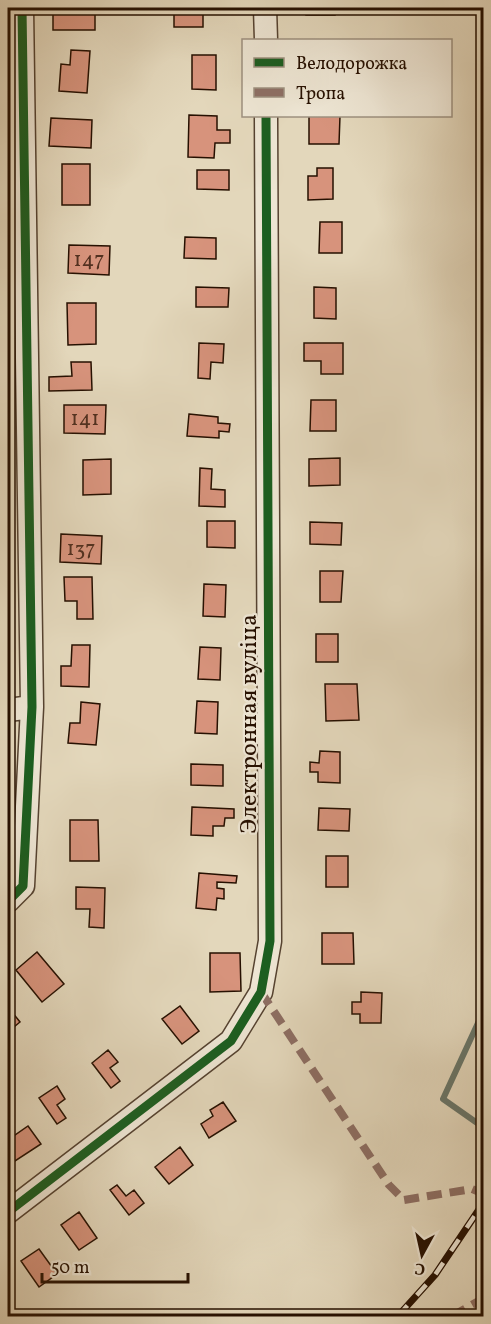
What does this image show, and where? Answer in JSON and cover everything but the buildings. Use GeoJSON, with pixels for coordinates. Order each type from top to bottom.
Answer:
{"type":"FeatureCollection","features":[{"type":"Feature","properties":{"kind":"street"},"geometry":{"type":"LineString","coordinates":[[8,901],[23,886],[32,708],[22,8]]}},
{"type":"Feature","properties":{"kind":"street"},"geometry":{"type":"LineString","coordinates":[[265,8],[266,39]]}},
{"type":"Feature","properties":{"kind":"street","name":"Электронная вуліца"},"geometry":{"type":"LineString","coordinates":[[8,1212],[231,1041],[261,992],[270,941],[266,117]]}},
{"type":"Feature","properties":{"kind":"street"},"geometry":{"type":"LineString","coordinates":[[8,710],[32,708]]}},
{"type":"Feature","properties":{"kind":"path"},"geometry":{"type":"LineString","coordinates":[[482,8],[483,24]]}},
{"type":"Feature","properties":{"kind":"waterway"},"geometry":{"type":"LineString","coordinates":[[480,1125],[443,1099],[484,1010]]}},
{"type":"Feature","properties":{"kind":"railway"},"geometry":{"type":"LineString","coordinates":[[398,1316],[435,1275],[484,1202]]}},
{"type":"Feature","properties":{"kind":"marked path"},"geometry":{"type":"LineString","coordinates":[[261,992],[389,1185],[404,1200],[472,1189],[484,1194]]}},
{"type":"Feature","properties":{"kind":"marked path"},"geometry":{"type":"LineString","coordinates":[[452,1316],[484,1298]]}},
{"type":"Feature","properties":{"kind":"cycle path"},"geometry":{"type":"LineString","coordinates":[[8,901],[23,886],[32,707],[22,8]]}},
{"type":"Feature","properties":{"kind":"cycle path"},"geometry":{"type":"LineString","coordinates":[[8,1212],[231,1041],[261,992],[270,941],[266,117]]}}]}
